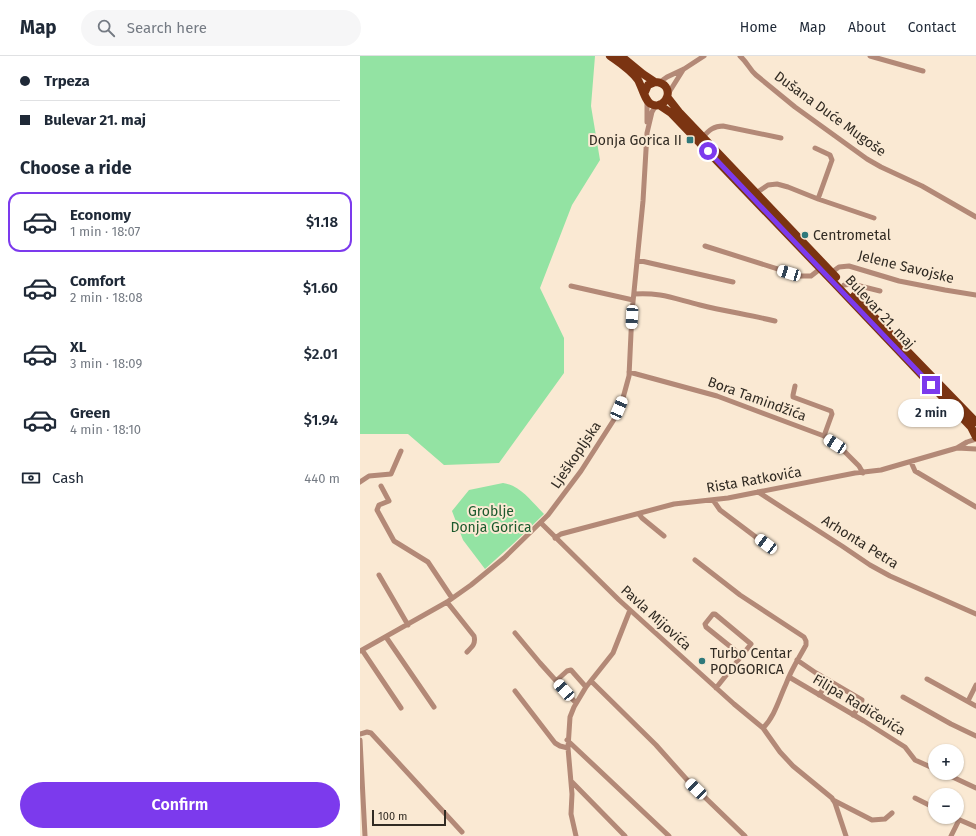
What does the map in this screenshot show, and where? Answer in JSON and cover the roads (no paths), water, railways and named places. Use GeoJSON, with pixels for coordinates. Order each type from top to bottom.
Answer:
{"type":"FeatureCollection","features":[{"type":"Feature","properties":{"kind":"main road"},"geometry":{"type":"LineString","coordinates":[[610,56],[634,75],[646,96]]}},
{"type":"Feature","properties":{"kind":"main road","name":"Bulevar 21. maj"},"geometry":{"type":"LineString","coordinates":[[621,56],[644,75],[666,86],[668,96],[679,112],[702,137],[976,422]]}},
{"type":"Feature","properties":{"kind":"main road"},"geometry":{"type":"LineString","coordinates":[[646,96],[648,85],[657,82]]}},
{"type":"Feature","properties":{"kind":"main road","name":"Bulevar 21. maj"},"geometry":{"type":"LineString","coordinates":[[646,96],[652,104],[658,105],[671,113],[971,427],[976,438]]}},
{"type":"Feature","properties":{"kind":"main road"},"geometry":{"type":"LineString","coordinates":[[658,105],[666,101],[668,96]]}},
{"type":"Feature","properties":{"kind":"main road"},"geometry":{"type":"LineString","coordinates":[[976,438],[976,443]]}},
{"type":"Feature","properties":{"kind":"street"},"geometry":{"type":"LineString","coordinates":[[657,82],[684,69],[704,56]]}},
{"type":"Feature","properties":{"kind":"street","name":"Dušana Duće Mugoše"},"geometry":{"type":"LineString","coordinates":[[740,56],[748,63],[756,75],[795,107],[868,159],[881,167],[922,186],[976,217]]}},
{"type":"Feature","properties":{"kind":"street"},"geometry":{"type":"LineString","coordinates":[[870,56],[923,71]]}},
{"type":"Feature","properties":{"kind":"street"},"geometry":{"type":"LineString","coordinates":[[668,96],[684,69]]}},
{"type":"Feature","properties":{"kind":"street","name":"Lješkopljska"},"geometry":{"type":"LineString","coordinates":[[361,651],[447,602],[504,558],[541,523],[581,471],[608,430],[623,398],[629,372],[633,297],[643,201],[648,127],[646,96]]}},
{"type":"Feature","properties":{"kind":"street","name":"Lješkopljska"},"geometry":{"type":"LineString","coordinates":[[648,127],[652,112],[658,105]]}},
{"type":"Feature","properties":{"kind":"street"},"geometry":{"type":"LineString","coordinates":[[702,137],[710,129],[717,126],[723,126],[781,138]]}},
{"type":"Feature","properties":{"kind":"street"},"geometry":{"type":"LineString","coordinates":[[815,148],[830,155],[832,160],[818,199]]}},
{"type":"Feature","properties":{"kind":"street"},"geometry":{"type":"LineString","coordinates":[[756,193],[768,185],[777,184],[874,218]]}},
{"type":"Feature","properties":{"kind":"street"},"geometry":{"type":"LineString","coordinates":[[705,246],[800,276],[811,276],[820,269]]}},
{"type":"Feature","properties":{"kind":"street"},"geometry":{"type":"LineString","coordinates":[[637,260],[733,282]]}},
{"type":"Feature","properties":{"kind":"street","name":"Jelene Savojske"},"geometry":{"type":"LineString","coordinates":[[832,272],[839,267],[849,266],[904,282],[976,295]]}},
{"type":"Feature","properties":{"kind":"street"},"geometry":{"type":"LineString","coordinates":[[844,286],[852,284],[880,291]]}},
{"type":"Feature","properties":{"kind":"street"},"geometry":{"type":"LineString","coordinates":[[571,286],[633,297],[648,293],[667,296],[699,305],[775,321]]}},
{"type":"Feature","properties":{"kind":"street","name":"Bora Tamindžića"},"geometry":{"type":"LineString","coordinates":[[629,372],[717,396],[824,436],[842,449],[863,472]]}},
{"type":"Feature","properties":{"kind":"street"},"geometry":{"type":"LineString","coordinates":[[795,386],[792,395],[793,397],[831,411],[832,414],[824,436]]}},
{"type":"Feature","properties":{"kind":"street","name":"Rista Ratkovića"},"geometry":{"type":"LineString","coordinates":[[555,538],[561,534],[674,504],[713,500],[880,470],[957,448],[976,438]]}},
{"type":"Feature","properties":{"kind":"street","name":"Rista Ratkovića"},"geometry":{"type":"LineString","coordinates":[[957,448],[976,449]]}},
{"type":"Feature","properties":{"kind":"street"},"geometry":{"type":"LineString","coordinates":[[360,482],[369,476],[391,474],[401,451]]}},
{"type":"Feature","properties":{"kind":"street"},"geometry":{"type":"LineString","coordinates":[[911,462],[915,471],[976,508]]}},
{"type":"Feature","properties":{"kind":"street"},"geometry":{"type":"LineString","coordinates":[[381,486],[389,501],[379,505],[377,510],[384,519],[391,536],[398,544],[428,562],[452,598]]}},
{"type":"Feature","properties":{"kind":"street","name":"Arhonta Petra"},"geometry":{"type":"LineString","coordinates":[[758,492],[870,565],[890,576],[976,614]]}},
{"type":"Feature","properties":{"kind":"street"},"geometry":{"type":"LineString","coordinates":[[713,500],[720,510],[766,544]]}},
{"type":"Feature","properties":{"kind":"street"},"geometry":{"type":"LineString","coordinates":[[639,514],[664,536]]}},
{"type":"Feature","properties":{"kind":"street","name":"Pavla Mijovića"},"geometry":{"type":"LineString","coordinates":[[541,523],[630,610],[716,688],[763,728],[780,752],[793,766],[833,800],[846,836]]}},
{"type":"Feature","properties":{"kind":"street"},"geometry":{"type":"LineString","coordinates":[[695,560],[740,596],[804,638],[806,641],[806,645],[789,677],[776,709],[770,721],[763,728]]}},
{"type":"Feature","properties":{"kind":"street"},"geometry":{"type":"LineString","coordinates":[[379,575],[408,625]]}},
{"type":"Feature","properties":{"kind":"street"},"geometry":{"type":"LineString","coordinates":[[447,602],[474,636],[474,644],[467,652]]}},
{"type":"Feature","properties":{"kind":"street"},"geometry":{"type":"LineString","coordinates":[[576,836],[571,816],[572,794],[567,740],[570,717],[576,703],[586,687],[613,653],[630,610]]}},
{"type":"Feature","properties":{"kind":"street"},"geometry":{"type":"LineString","coordinates":[[716,688],[742,656],[751,644],[715,614],[713,614],[705,624],[706,627],[742,656]]}},
{"type":"Feature","properties":{"kind":"street"},"geometry":{"type":"LineString","coordinates":[[515,633],[556,682],[576,703]]}},
{"type":"Feature","properties":{"kind":"street"},"geometry":{"type":"LineString","coordinates":[[386,637],[434,707]]}},
{"type":"Feature","properties":{"kind":"street"},"geometry":{"type":"LineString","coordinates":[[361,651],[401,708]]}},
{"type":"Feature","properties":{"kind":"street"},"geometry":{"type":"LineString","coordinates":[[797,660],[862,700],[861,704],[853,714]]}},
{"type":"Feature","properties":{"kind":"street"},"geometry":{"type":"LineString","coordinates":[[556,682],[571,670],[586,687]]}},
{"type":"Feature","properties":{"kind":"street","name":"Filipa Radičevića"},"geometry":{"type":"LineString","coordinates":[[789,677],[905,746],[916,760],[928,766]]}},
{"type":"Feature","properties":{"kind":"street"},"geometry":{"type":"LineString","coordinates":[[591,680],[656,745],[688,782],[745,836]]}},
{"type":"Feature","properties":{"kind":"street"},"geometry":{"type":"LineString","coordinates":[[820,696],[829,680]]}},
{"type":"Feature","properties":{"kind":"street"},"geometry":{"type":"LineString","coordinates":[[927,680],[976,706]]}},
{"type":"Feature","properties":{"kind":"street"},"geometry":{"type":"LineString","coordinates":[[968,701],[976,686]]}},
{"type":"Feature","properties":{"kind":"street"},"geometry":{"type":"LineString","coordinates":[[515,691],[555,743],[568,748]]}},
{"type":"Feature","properties":{"kind":"street"},"geometry":{"type":"LineString","coordinates":[[903,697],[926,711],[976,736]]}},
{"type":"Feature","properties":{"kind":"street"},"geometry":{"type":"LineString","coordinates":[[360,734],[367,732],[371,733],[462,832]]}},
{"type":"Feature","properties":{"kind":"street"},"geometry":{"type":"LineString","coordinates":[[360,740],[362,806],[365,836]]}},
{"type":"Feature","properties":{"kind":"street"},"geometry":{"type":"LineString","coordinates":[[567,740],[669,836]]}},
{"type":"Feature","properties":{"kind":"street"},"geometry":{"type":"LineString","coordinates":[[959,780],[976,788]]}},
{"type":"Feature","properties":{"kind":"street"},"geometry":{"type":"LineString","coordinates":[[570,781],[573,782],[625,836]]}},
{"type":"Feature","properties":{"kind":"street"},"geometry":{"type":"LineString","coordinates":[[915,798],[928,804]]}},
{"type":"Feature","properties":{"kind":"street"},"geometry":{"type":"LineString","coordinates":[[833,800],[872,820],[885,819],[892,813]]}},
{"type":"Feature","properties":{"kind":"street"},"geometry":{"type":"LineString","coordinates":[[964,822],[976,827]]}},
{"type":"Feature","properties":{"kind":"street"},"geometry":{"type":"LineString","coordinates":[[951,836],[957,824]]}},
{"type":"Feature","properties":{"kind":"place","name":"Donja Gorica II"},"geometry":{"type":"Point","coordinates":[690,140]}},
{"type":"Feature","properties":{"kind":"place","name":"Centrometal"},"geometry":{"type":"Point","coordinates":[805,235]}},
{"type":"Feature","properties":{"kind":"place","name":"Turbo Centar PODGORICA"},"geometry":{"type":"Point","coordinates":[702,661]}},
{"type":"Feature","properties":{"kind":"park label","name":"Groblje Donja Gorica"},"geometry":{"type":"Point","coordinates":[491,520]}}]}
